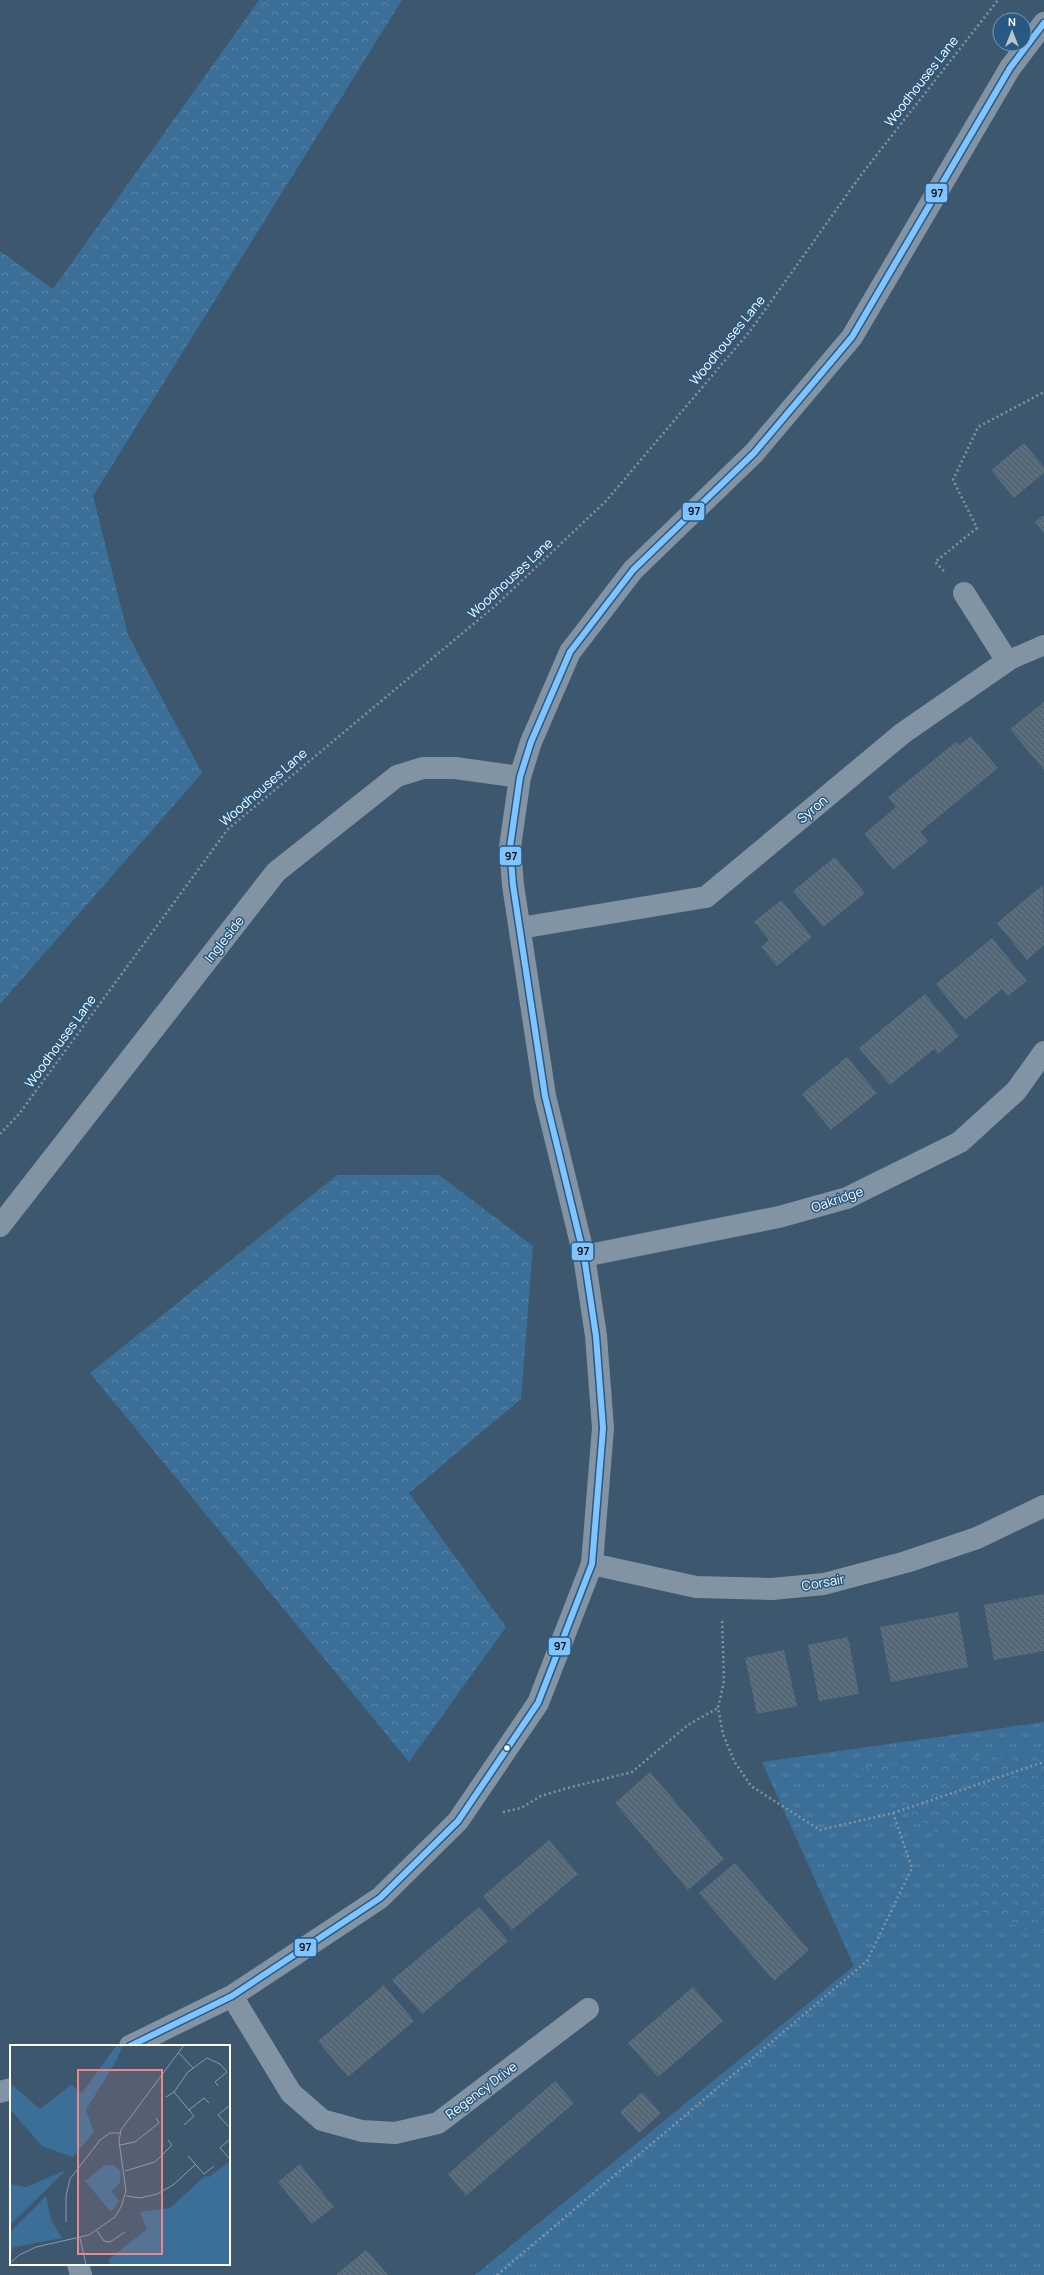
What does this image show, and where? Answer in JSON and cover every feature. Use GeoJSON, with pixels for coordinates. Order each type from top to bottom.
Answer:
{"type":"FeatureCollection","features":[{"type":"Feature","properties":{"kind":"street"},"geometry":{"type":"LineString","coordinates":[[132,2045],[232,1996],[380,1898],[458,1821],[538,1703],[592,1564],[604,1428],[596,1336],[584,1256],[545,1096],[513,886],[510,847],[520,777],[531,742],[570,652],[633,570],[754,453],[852,337],[1010,68],[1044,23]]}},
{"type":"Feature","properties":{"kind":"street"},"geometry":{"type":"LineString","coordinates":[[964,593],[1008,661]]}},
{"type":"Feature","properties":{"kind":"street","name":"Syron"},"geometry":{"type":"LineString","coordinates":[[520,928],[706,897],[903,733],[1008,661]]}},
{"type":"Feature","properties":{"kind":"street","name":"Ingleside"},"geometry":{"type":"LineString","coordinates":[[0,1226],[276,872],[396,776],[423,768],[455,768],[520,777]]}},
{"type":"Feature","properties":{"kind":"street","name":"Oakridge"},"geometry":{"type":"LineString","coordinates":[[584,1256],[779,1217],[847,1198],[960,1142],[1016,1091],[1044,1052]]}},
{"type":"Feature","properties":{"kind":"street","name":"Corsair"},"geometry":{"type":"LineString","coordinates":[[592,1564],[696,1587],[721,1589],[772,1589],[824,1584],[906,1562],[970,1541],[1044,1506]]}},
{"type":"Feature","properties":{"kind":"street","name":"Regency Drive"},"geometry":{"type":"LineString","coordinates":[[232,1996],[291,2093],[322,2120],[362,2131],[396,2132],[438,2123],[588,2009]]}},
{"type":"Feature","properties":{"kind":"street"},"geometry":{"type":"LineString","coordinates":[[0,2092],[10,2089]]}},
{"type":"Feature","properties":{"kind":"street"},"geometry":{"type":"LineString","coordinates":[[78,2265],[81,2275]]}},
{"type":"Feature","properties":{"kind":"lane"},"geometry":{"type":"LineString","coordinates":[[1008,661],[1044,645]]}},
{"type":"Feature","properties":{"kind":"path","name":"Woodhouses Lane"},"geometry":{"type":"LineString","coordinates":[[0,1134],[19,1114],[228,829],[496,606],[606,501],[750,330],[861,175],[998,0]]}},
{"type":"Feature","properties":{"kind":"path"},"geometry":{"type":"LineString","coordinates":[[964,593],[935,562],[977,528],[953,480],[978,427],[1044,392]]}},
{"type":"Feature","properties":{"kind":"path"},"geometry":{"type":"LineString","coordinates":[[721,1589],[724,1681],[718,1708],[723,1734],[734,1761],[751,1786],[820,1830],[893,1813],[1044,1762]]}},
{"type":"Feature","properties":{"kind":"path"},"geometry":{"type":"LineString","coordinates":[[458,1821],[521,1808],[547,1794],[632,1772],[688,1725],[718,1708]]}},
{"type":"Feature","properties":{"kind":"path"},"geometry":{"type":"LineString","coordinates":[[497,2275],[867,1961],[912,1868],[893,1813]]}},
{"type":"Feature","properties":{"kind":"green space"},"geometry":{"type":"Polygon","coordinates":[[[259,0],[402,0],[93,496],[128,635],[202,773],[0,1004],[0,251],[53,289],[259,0]]]}},
{"type":"Feature","properties":{"kind":"green space"},"geometry":{"type":"Polygon","coordinates":[[[337,1175],[439,1175],[533,1246],[521,1399],[409,1493],[506,1627],[409,1762],[90,1373],[337,1175]]]}},
{"type":"Feature","properties":{"kind":"green space"},"geometry":{"type":"Polygon","coordinates":[[[1044,1722],[1044,2275],[475,2275],[854,1966],[762,1762],[1044,1722]]]}},
{"type":"Feature","properties":{"kind":"green space"},"geometry":{"type":"Polygon","coordinates":[[[1044,1750],[1044,1937],[969,1907],[969,1856],[850,1769],[1044,1750]]]}},
{"type":"Feature","properties":{"kind":"building"},"geometry":{"type":"Polygon","coordinates":[[[1024,443],[1044,467],[1044,473],[1014,498],[991,470],[1024,443]]]}},
{"type":"Feature","properties":{"kind":"building"},"geometry":{"type":"Polygon","coordinates":[[[1044,515],[1044,533],[1035,522],[1044,515]]]}},
{"type":"Feature","properties":{"kind":"building"},"geometry":{"type":"Polygon","coordinates":[[[1044,702],[1044,770],[1010,729],[1044,702]]]}},
{"type":"Feature","properties":{"kind":"building"},"geometry":{"type":"Polygon","coordinates":[[[971,736],[998,768],[920,832],[928,841],[893,870],[864,834],[896,807],[888,797],[956,742],[959,745],[971,736]]]}},
{"type":"Feature","properties":{"kind":"building"},"geometry":{"type":"Polygon","coordinates":[[[835,857],[865,893],[823,927],[793,891],[835,857]]]}},
{"type":"Feature","properties":{"kind":"building"},"geometry":{"type":"Polygon","coordinates":[[[1043,885],[1044,945],[1027,960],[997,923],[1043,885]]]}},
{"type":"Feature","properties":{"kind":"building"},"geometry":{"type":"Polygon","coordinates":[[[781,900],[812,937],[777,966],[761,947],[769,940],[754,922],[781,900]]]}},
{"type":"Feature","properties":{"kind":"building"},"geometry":{"type":"Polygon","coordinates":[[[992,938],[1027,981],[1008,996],[1002,989],[965,1020],[936,984],[992,938]]]}},
{"type":"Feature","properties":{"kind":"building"},"geometry":{"type":"Polygon","coordinates":[[[925,994],[959,1036],[938,1054],[934,1049],[890,1085],[859,1048],[925,994]]]}},
{"type":"Feature","properties":{"kind":"building"},"geometry":{"type":"Polygon","coordinates":[[[847,1057],[877,1093],[831,1130],[802,1094],[847,1057]]]}},
{"type":"Feature","properties":{"kind":"building"},"geometry":{"type":"Polygon","coordinates":[[[1044,1594],[1044,1651],[994,1660],[984,1605],[1044,1594]]]}},
{"type":"Feature","properties":{"kind":"building"},"geometry":{"type":"Polygon","coordinates":[[[958,1612],[968,1667],[891,1682],[880,1627],[958,1612]]]}},
{"type":"Feature","properties":{"kind":"building"},"geometry":{"type":"Polygon","coordinates":[[[848,1637],[859,1694],[819,1701],[808,1645],[848,1637]]]}},
{"type":"Feature","properties":{"kind":"building"},"geometry":{"type":"Polygon","coordinates":[[[784,1650],[797,1706],[757,1714],[745,1658],[784,1650]]]}},
{"type":"Feature","properties":{"kind":"building"},"geometry":{"type":"Polygon","coordinates":[[[650,1772],[724,1859],[688,1890],[615,1803],[650,1772]]]}},
{"type":"Feature","properties":{"kind":"building"},"geometry":{"type":"Polygon","coordinates":[[[549,1840],[578,1874],[512,1930],[483,1896],[549,1840]]]}},
{"type":"Feature","properties":{"kind":"building"},"geometry":{"type":"Polygon","coordinates":[[[735,1863],[809,1950],[774,1981],[699,1893],[735,1863]]]}},
{"type":"Feature","properties":{"kind":"building"},"geometry":{"type":"Polygon","coordinates":[[[479,1907],[508,1941],[422,2014],[392,1980],[479,1907]]]}},
{"type":"Feature","properties":{"kind":"building"},"geometry":{"type":"Polygon","coordinates":[[[384,1985],[414,2021],[348,2077],[318,2041],[384,1985]]]}},
{"type":"Feature","properties":{"kind":"building"},"geometry":{"type":"Polygon","coordinates":[[[693,1987],[723,2021],[658,2077],[628,2043],[693,1987]]]}},
{"type":"Feature","properties":{"kind":"building"},"geometry":{"type":"Polygon","coordinates":[[[555,2081],[574,2103],[466,2196],[448,2174],[555,2081]]]}},
{"type":"Feature","properties":{"kind":"building"},"geometry":{"type":"Polygon","coordinates":[[[642,2092],[661,2113],[639,2133],[620,2112],[642,2092]]]}},
{"type":"Feature","properties":{"kind":"building"},"geometry":{"type":"Polygon","coordinates":[[[300,2164],[334,2207],[312,2224],[278,2182],[300,2164]]]}},
{"type":"Feature","properties":{"kind":"building"},"geometry":{"type":"Polygon","coordinates":[[[366,2250],[388,2275],[336,2275],[344,2268],[366,2250]]]}},
{"type":"Feature","properties":{"kind":"transit line","name":"97"},"geometry":{"type":"LineString","coordinates":[[132,2045],[232,1996],[380,1898],[458,1821],[538,1703],[592,1564],[603,1428],[596,1336],[584,1256],[545,1096],[513,885],[510,847],[520,777],[531,742],[570,652],[633,570],[754,453],[852,337],[1010,68],[1044,23]]}}]}
